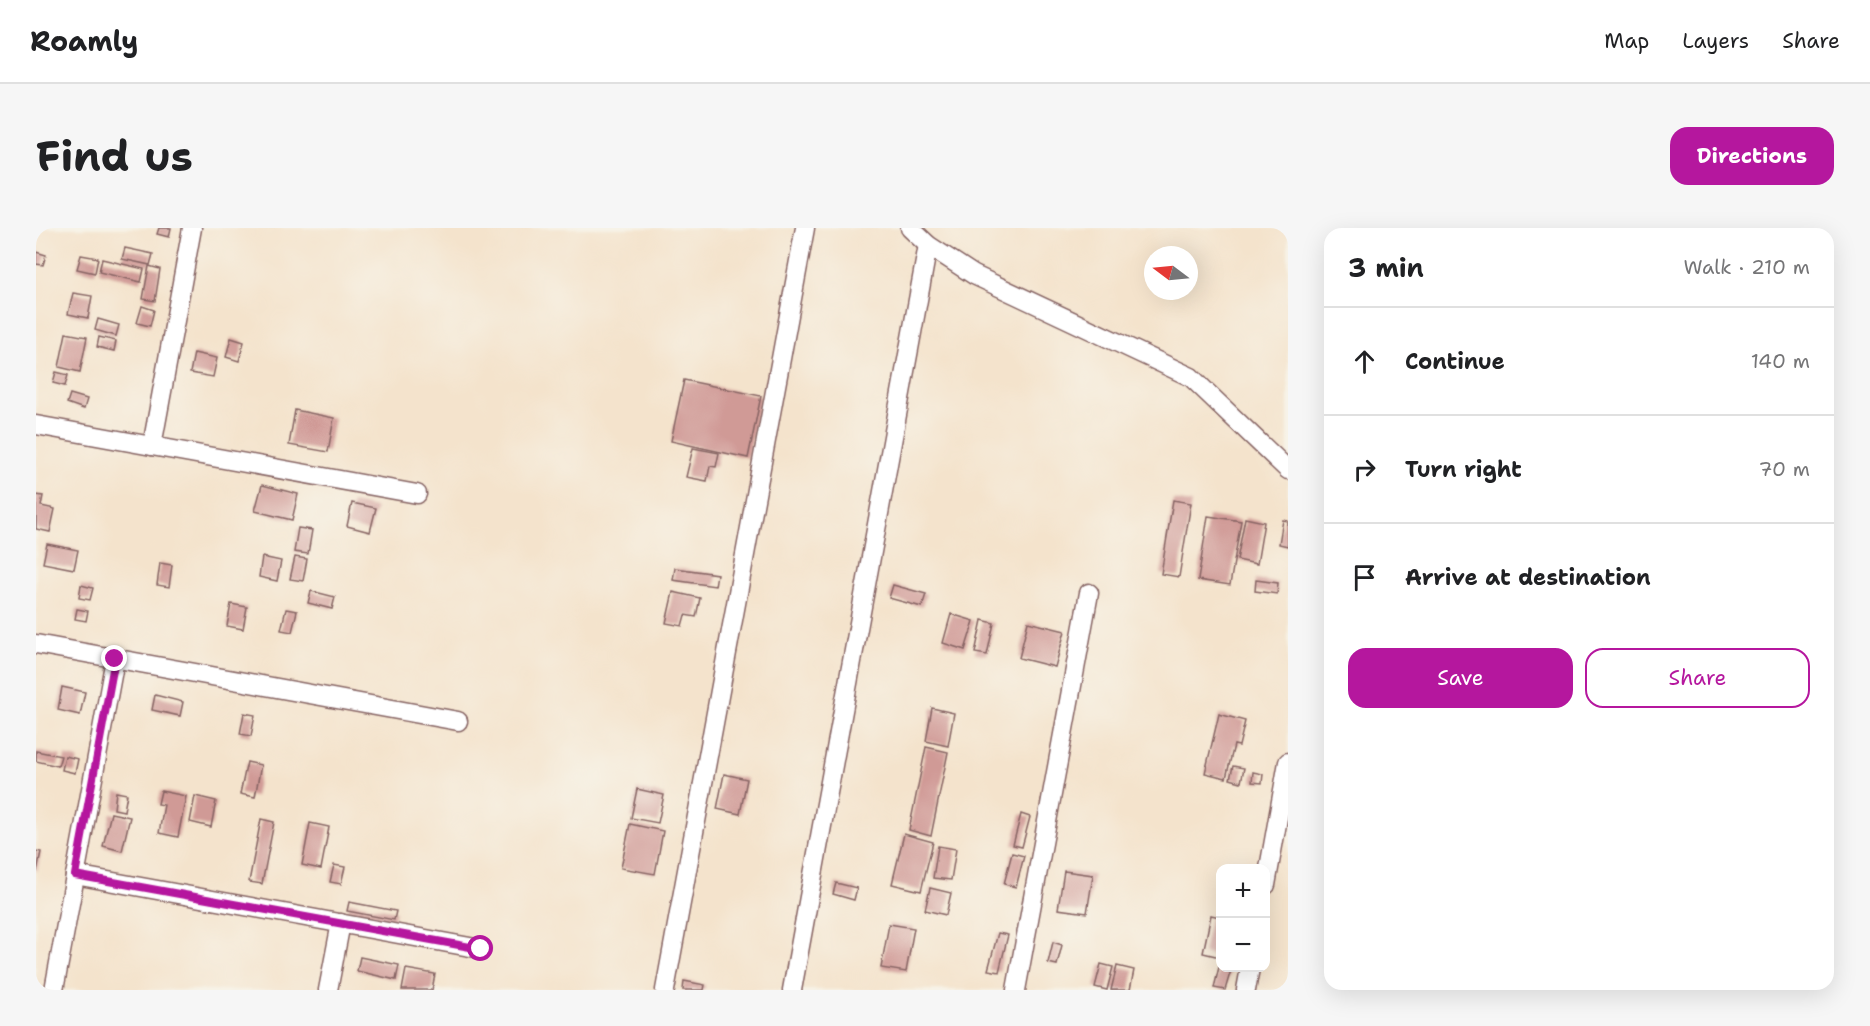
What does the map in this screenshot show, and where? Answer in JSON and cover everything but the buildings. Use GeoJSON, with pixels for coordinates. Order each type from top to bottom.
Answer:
{"type":"FeatureCollection","features":[{"type":"Feature","properties":{"kind":"street"},"geometry":{"type":"LineString","coordinates":[[152,446],[192,228]]}},
{"type":"Feature","properties":{"kind":"street"},"geometry":{"type":"LineString","coordinates":[[666,990],[805,228]]}},
{"type":"Feature","properties":{"kind":"street"},"geometry":{"type":"LineString","coordinates":[[910,228],[928,245],[974,275],[1191,377],[1288,470]]}},
{"type":"Feature","properties":{"kind":"street"},"geometry":{"type":"LineString","coordinates":[[792,990],[928,245]]}},
{"type":"Feature","properties":{"kind":"street"},"geometry":{"type":"LineString","coordinates":[[36,425],[417,494]]}},
{"type":"Feature","properties":{"kind":"street"},"geometry":{"type":"LineString","coordinates":[[1016,990],[1089,593]]}},
{"type":"Feature","properties":{"kind":"street"},"geometry":{"type":"LineString","coordinates":[[36,644],[458,721]]}},
{"type":"Feature","properties":{"kind":"street"},"geometry":{"type":"LineString","coordinates":[[54,990],[115,659]]}},
{"type":"Feature","properties":{"kind":"street"},"geometry":{"type":"LineString","coordinates":[[1270,864],[1288,762]]}},
{"type":"Feature","properties":{"kind":"street"},"geometry":{"type":"LineString","coordinates":[[75,875],[481,949]]}},
{"type":"Feature","properties":{"kind":"street"},"geometry":{"type":"LineString","coordinates":[[328,990],[341,923]]}},
{"type":"Feature","properties":{"kind":"street"},"geometry":{"type":"LineString","coordinates":[[1246,990],[1249,972]]}},
{"type":"Feature","properties":{"kind":"route"},"geometry":{"type":"LineString","coordinates":[[115,659],[75,875],[481,949]]}}]}
